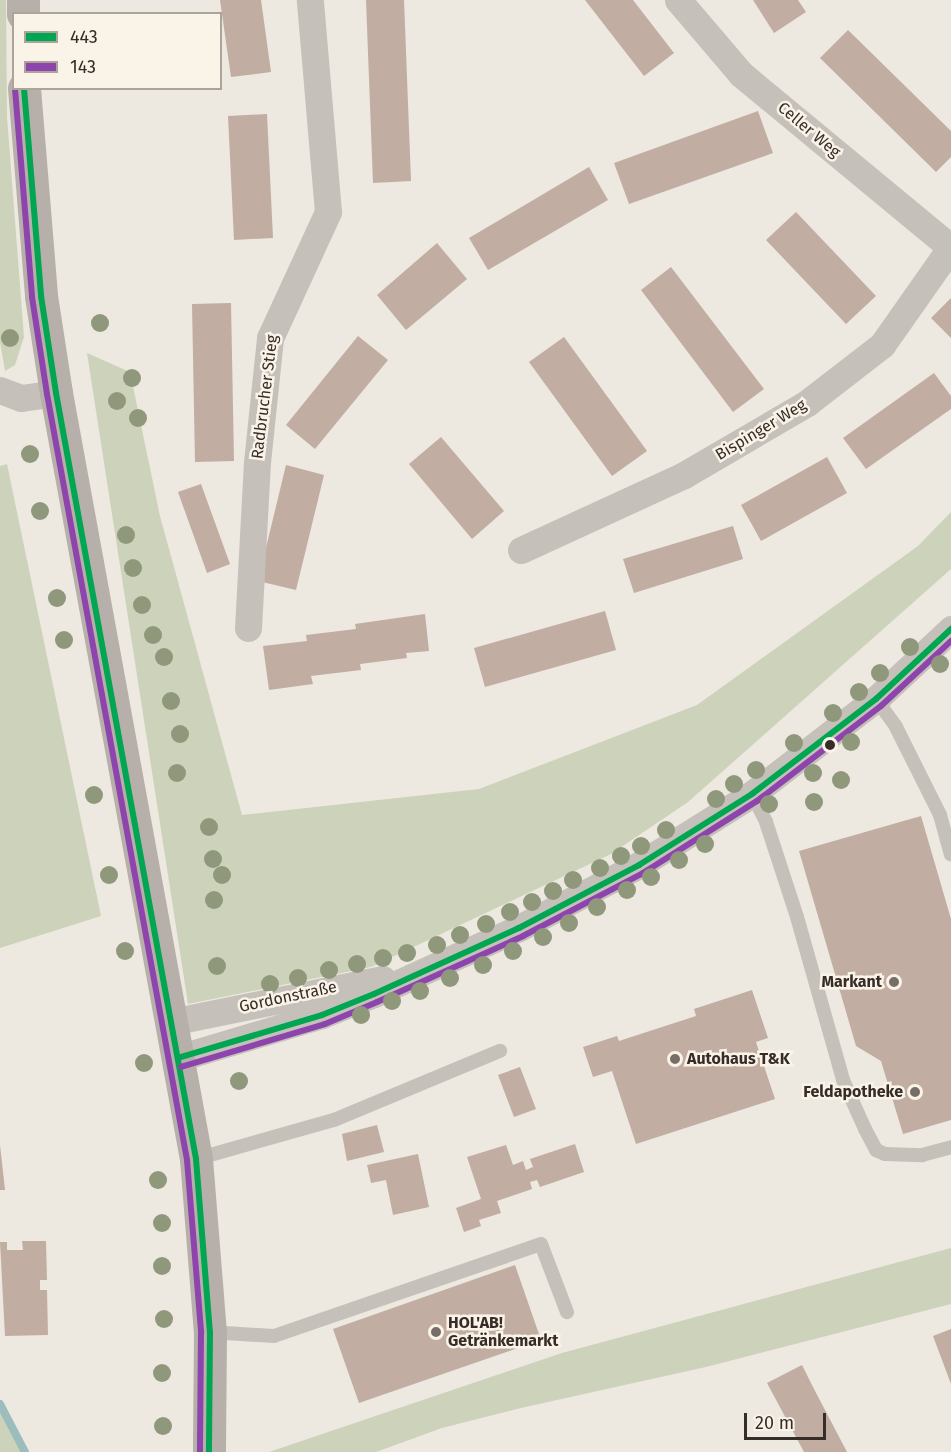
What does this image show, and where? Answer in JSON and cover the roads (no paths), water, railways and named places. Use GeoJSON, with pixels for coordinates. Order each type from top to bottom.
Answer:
{"type":"FeatureCollection","features":[{"type":"Feature","properties":{"kind":"main road"},"geometry":{"type":"LineString","coordinates":[[24,90],[41,296],[56,393],[196,1159],[210,1332],[209,1452]]}},
{"type":"Feature","properties":{"kind":"street","name":"Radbrucher Stieg"},"geometry":{"type":"LineString","coordinates":[[248,628],[257,462],[270,338],[328,212],[310,0]]}},
{"type":"Feature","properties":{"kind":"street","name":"Celler Weg"},"geometry":{"type":"LineString","coordinates":[[678,0],[741,74],[951,248]]}},
{"type":"Feature","properties":{"kind":"street","name":"Bispinger Weg"},"geometry":{"type":"LineString","coordinates":[[521,550],[684,475],[807,403],[882,345],[951,248]]}},
{"type":"Feature","properties":{"kind":"street"},"geometry":{"type":"LineString","coordinates":[[0,390],[21,398],[56,393]]}},
{"type":"Feature","properties":{"kind":"street","name":"Gordonstraße"},"geometry":{"type":"LineString","coordinates":[[178,1058],[322,1015],[585,894],[639,865],[752,794],[876,699],[951,629]]}},
{"type":"Feature","properties":{"kind":"street","name":"Gordonstraße"},"geometry":{"type":"LineString","coordinates":[[171,1022],[362,981],[405,977]]}},
{"type":"Feature","properties":{"kind":"lane"},"geometry":{"type":"LineString","coordinates":[[876,699],[896,727],[939,815],[951,855]]}},
{"type":"Feature","properties":{"kind":"lane"},"geometry":{"type":"LineString","coordinates":[[752,794],[766,822],[797,917],[843,1080],[876,1150],[896,1156],[922,1155],[951,1147]]}},
{"type":"Feature","properties":{"kind":"lane"},"geometry":{"type":"LineString","coordinates":[[196,1159],[334,1120],[500,1051]]}},
{"type":"Feature","properties":{"kind":"lane"},"geometry":{"type":"LineString","coordinates":[[210,1332],[274,1336],[541,1244],[567,1312]]}},
{"type":"Feature","properties":{"kind":"waterway"},"geometry":{"type":"LineString","coordinates":[[0,1404],[25,1452]]}},
{"type":"Feature","properties":{"kind":"place","name":"Markant"},"geometry":{"type":"Point","coordinates":[894,982]}},
{"type":"Feature","properties":{"kind":"place","name":"Autohaus T&K"},"geometry":{"type":"Point","coordinates":[675,1059]}},
{"type":"Feature","properties":{"kind":"place","name":"Feldapotheke"},"geometry":{"type":"Point","coordinates":[915,1092]}},
{"type":"Feature","properties":{"kind":"place","name":"HOL'AB! Getränkemarkt"},"geometry":{"type":"Point","coordinates":[436,1332]}}]}
